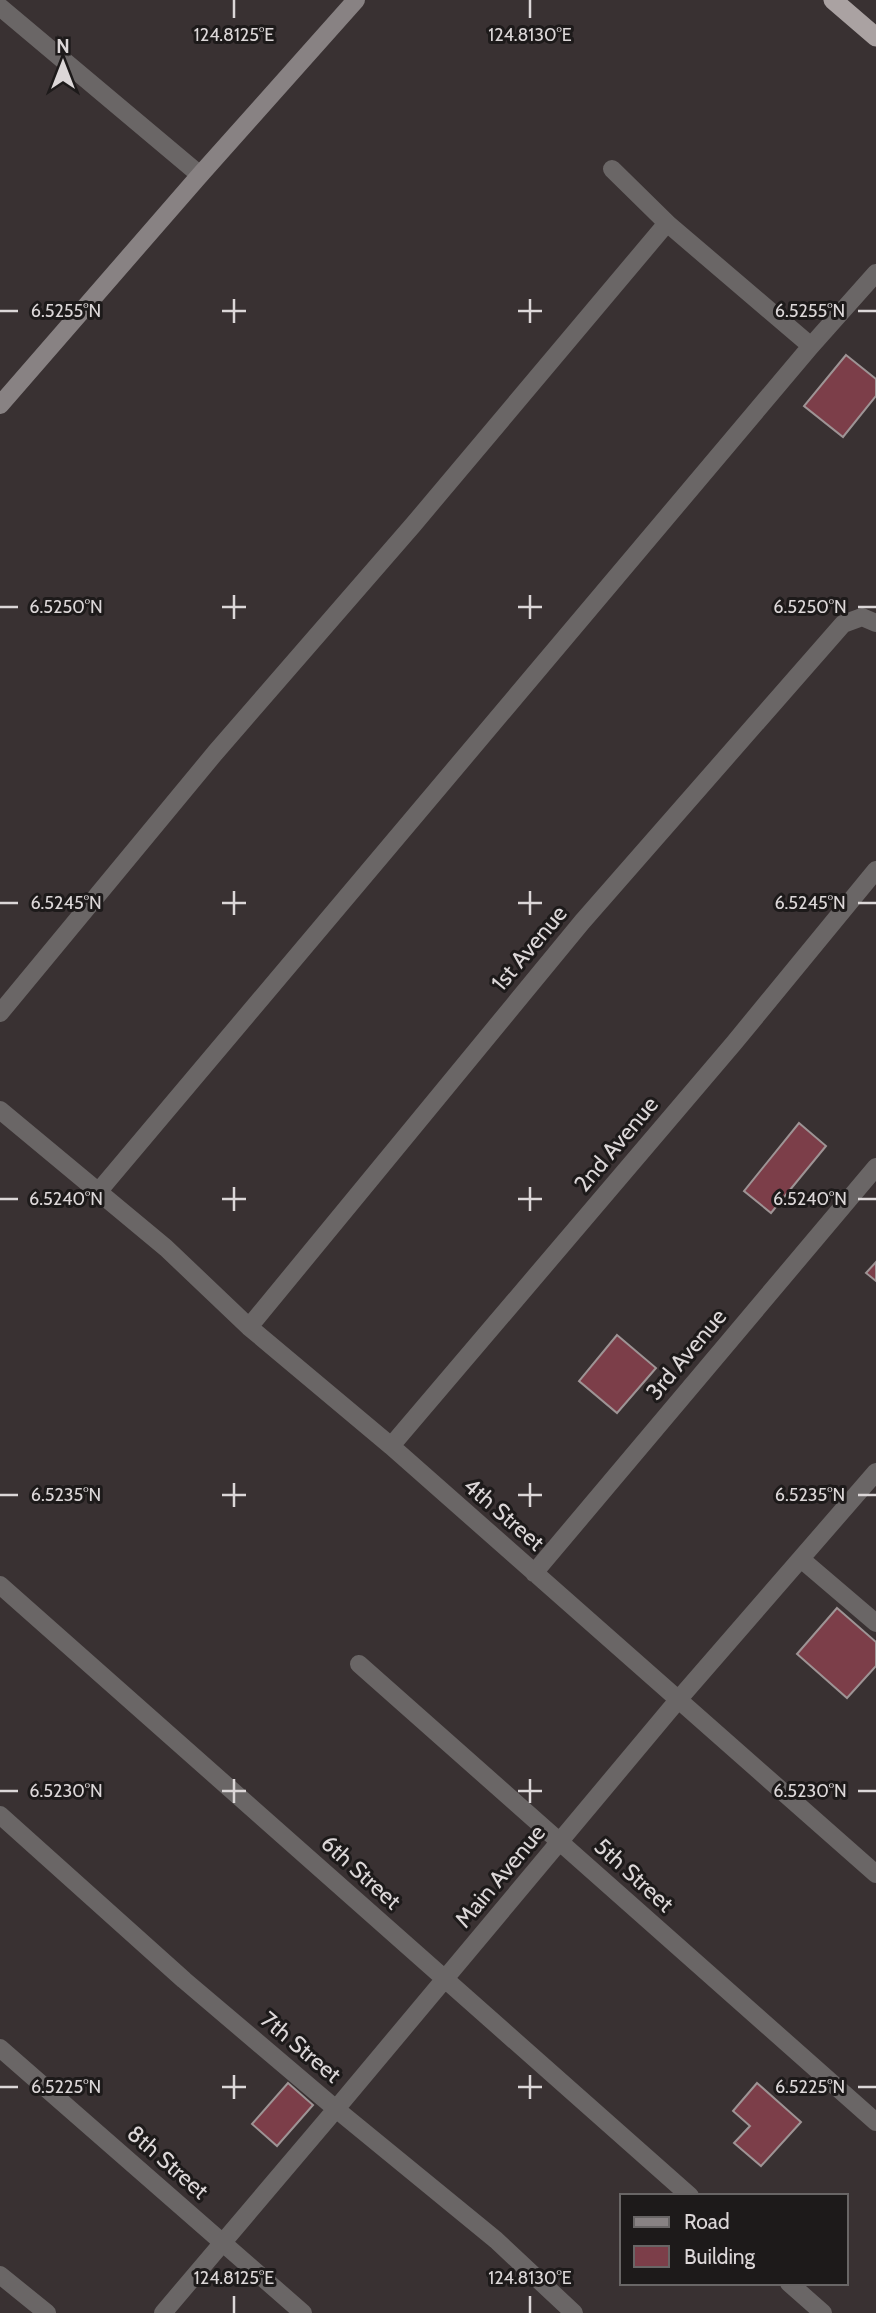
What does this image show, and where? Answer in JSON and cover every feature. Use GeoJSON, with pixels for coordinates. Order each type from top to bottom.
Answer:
{"type":"FeatureCollection","features":[{"type":"Feature","properties":{"kind":"highway"},"geometry":{"type":"LineString","coordinates":[[833,0],[876,37]]}},
{"type":"Feature","properties":{"kind":"main road"},"geometry":{"type":"LineString","coordinates":[[0,405],[356,0]]}},
{"type":"Feature","properties":{"kind":"street"},"geometry":{"type":"LineString","coordinates":[[0,8],[200,175]]}},
{"type":"Feature","properties":{"kind":"street"},"geometry":{"type":"LineString","coordinates":[[612,169],[667,223],[811,346]]}},
{"type":"Feature","properties":{"kind":"street"},"geometry":{"type":"LineString","coordinates":[[0,1013],[215,753],[413,525],[667,223]]}},
{"type":"Feature","properties":{"kind":"street"},"geometry":{"type":"LineString","coordinates":[[98,1192],[811,346],[876,273]]}},
{"type":"Feature","properties":{"kind":"street","name":"1st Avenue"},"geometry":{"type":"LineString","coordinates":[[249,1327],[582,922],[843,624],[869,620]]}},
{"type":"Feature","properties":{"kind":"street","name":"2nd Avenue"},"geometry":{"type":"LineString","coordinates":[[391,1446],[734,1043],[876,870]]}},
{"type":"Feature","properties":{"kind":"street","name":"4th Street"},"geometry":{"type":"LineString","coordinates":[[0,1110],[166,1248],[249,1327],[391,1446],[876,1874]]}},
{"type":"Feature","properties":{"kind":"street","name":"3rd Avenue"},"geometry":{"type":"LineString","coordinates":[[534,1573],[876,1167]]}},
{"type":"Feature","properties":{"kind":"street","name":"Main Avenue"},"geometry":{"type":"LineString","coordinates":[[163,2313],[678,1700],[876,1472]]}},
{"type":"Feature","properties":{"kind":"street"},"geometry":{"type":"LineString","coordinates":[[801,1559],[876,1623]]}},
{"type":"Feature","properties":{"kind":"street","name":"6th Street"},"geometry":{"type":"LineString","coordinates":[[0,1585],[688,2194]]}},
{"type":"Feature","properties":{"kind":"street","name":"5th Street"},"geometry":{"type":"LineString","coordinates":[[359,1664],[876,2122]]}},
{"type":"Feature","properties":{"kind":"street","name":"7th Street"},"geometry":{"type":"LineString","coordinates":[[0,1815],[184,1980],[496,2240],[575,2313]]}},
{"type":"Feature","properties":{"kind":"street","name":"8th Street"},"geometry":{"type":"LineString","coordinates":[[0,2048],[303,2313]]}},
{"type":"Feature","properties":{"kind":"street"},"geometry":{"type":"LineString","coordinates":[[0,2274],[47,2313]]}},
{"type":"Feature","properties":{"kind":"street"},"geometry":{"type":"LineString","coordinates":[[791,2285],[823,2313]]}},
{"type":"Feature","properties":{"kind":"building"},"geometry":{"type":"Polygon","coordinates":[[[846,355],[876,379],[876,396],[843,437],[804,406],[846,355]]]}},
{"type":"Feature","properties":{"kind":"building"},"geometry":{"type":"Polygon","coordinates":[[[799,1123],[826,1146],[771,1213],[744,1191],[799,1123]]]}},
{"type":"Feature","properties":{"kind":"building"},"geometry":{"type":"Polygon","coordinates":[[[876,1262],[876,1281],[866,1273],[876,1262]]]}},
{"type":"Feature","properties":{"kind":"building"},"geometry":{"type":"Polygon","coordinates":[[[617,1335],[656,1368],[617,1413],[579,1381],[617,1335]]]}},
{"type":"Feature","properties":{"kind":"building"},"geometry":{"type":"Polygon","coordinates":[[[837,1608],[876,1642],[876,1666],[847,1698],[797,1654],[837,1608]]]}},
{"type":"Feature","properties":{"kind":"building"},"geometry":{"type":"Polygon","coordinates":[[[288,2083],[313,2105],[277,2146],[252,2124],[288,2083]]]}},
{"type":"Feature","properties":{"kind":"building"},"geometry":{"type":"Polygon","coordinates":[[[757,2083],[801,2122],[761,2166],[734,2143],[750,2126],[733,2111],[757,2083]]]}}]}
